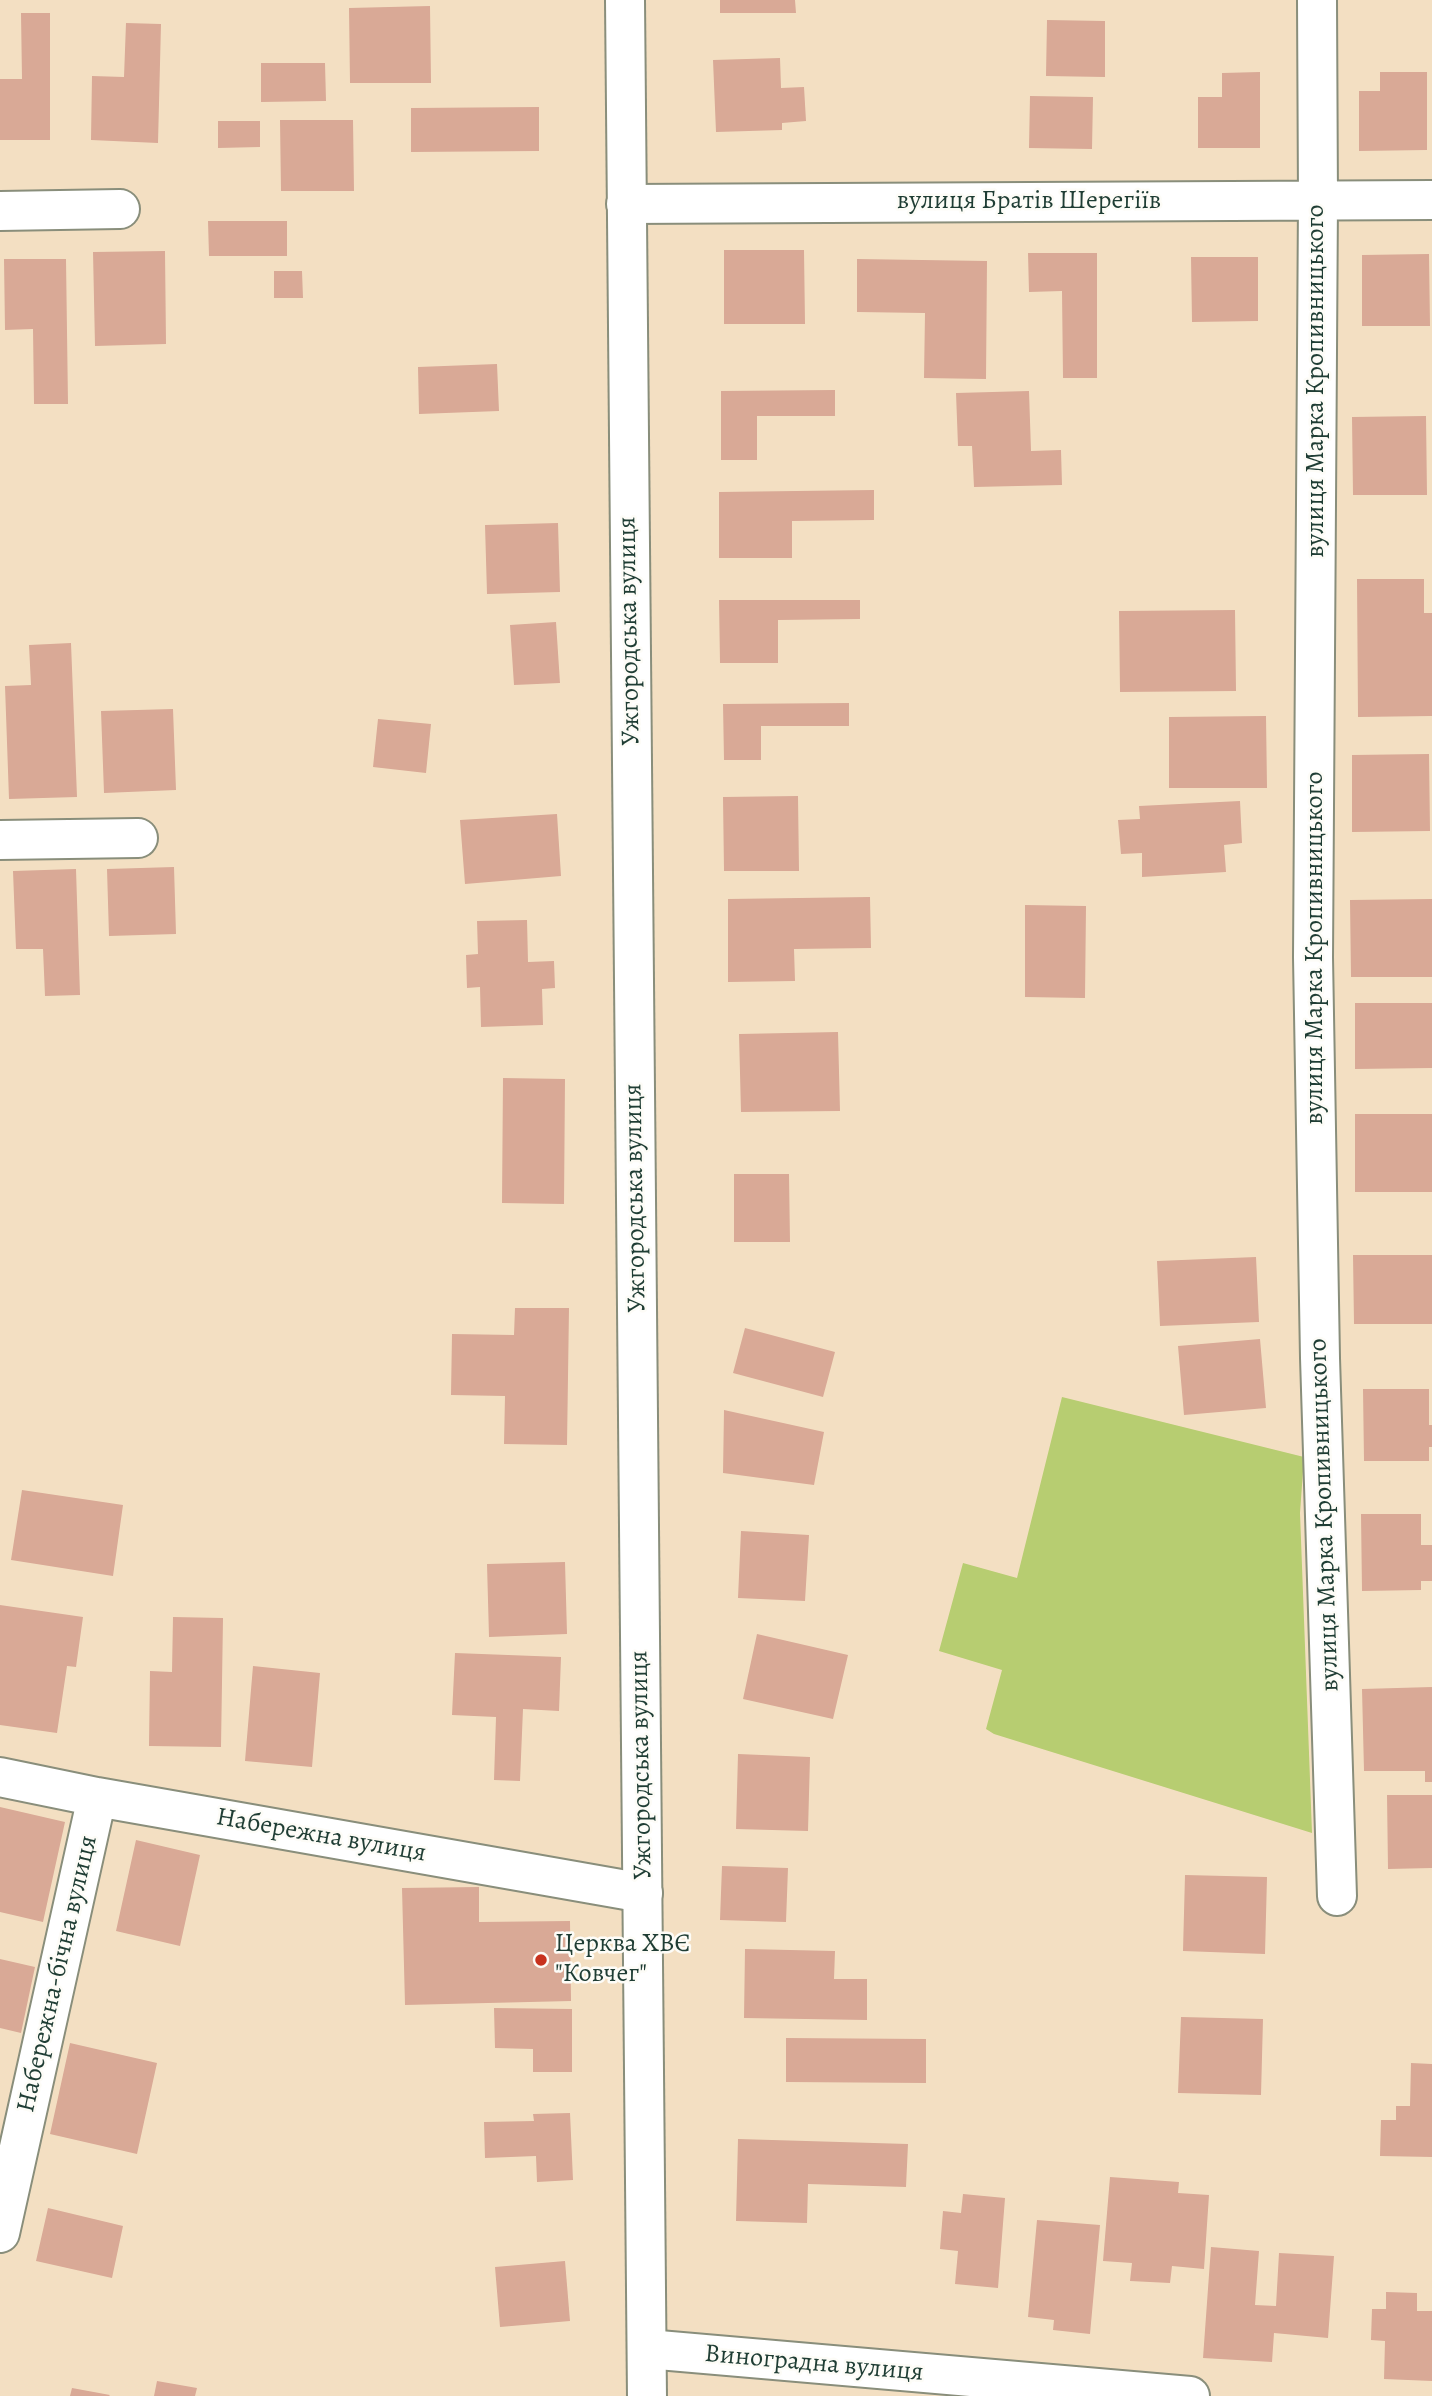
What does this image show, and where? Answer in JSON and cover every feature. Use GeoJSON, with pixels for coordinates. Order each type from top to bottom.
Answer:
{"type":"FeatureCollection","features":[{"type":"Feature","properties":{"kind":"street","name":"Ужгородська вулиця"},"geometry":{"type":"LineString","coordinates":[[625,0],[647,2396]]}},
{"type":"Feature","properties":{"kind":"street","name":"вулиця Марка Кропивницького"},"geometry":{"type":"LineString","coordinates":[[1317,0],[1313,957],[1320,1358],[1337,1896]]}},
{"type":"Feature","properties":{"kind":"street","name":"вулиця Братів Шерегіїв"},"geometry":{"type":"LineString","coordinates":[[626,204],[1432,200]]}},
{"type":"Feature","properties":{"kind":"street"},"geometry":{"type":"LineString","coordinates":[[0,211],[120,209]]}},
{"type":"Feature","properties":{"kind":"street"},"geometry":{"type":"LineString","coordinates":[[0,840],[138,838]]}},
{"type":"Feature","properties":{"kind":"street","name":"Набережна вулиця"},"geometry":{"type":"LineString","coordinates":[[0,1777],[97,1797],[643,1893]]}},
{"type":"Feature","properties":{"kind":"street","name":"Набережна-бічна вулиця"},"geometry":{"type":"LineString","coordinates":[[0,2233],[97,1797]]}},
{"type":"Feature","properties":{"kind":"street","name":"Виноградна вулиця"},"geometry":{"type":"LineString","coordinates":[[647,2349],[1190,2396]]}},
{"type":"Feature","properties":{"kind":"green space"},"geometry":{"type":"Polygon","coordinates":[[[1062,1397],[1304,1457],[1300,1513],[1312,1833],[994,1734],[986,1729],[1002,1670],[939,1651],[963,1563],[1017,1578],[1062,1397]]]}},
{"type":"Feature","properties":{"kind":"building"},"geometry":{"type":"Polygon","coordinates":[[[720,0],[795,0],[796,13],[720,13],[720,0]]]}},
{"type":"Feature","properties":{"kind":"building"},"geometry":{"type":"Polygon","coordinates":[[[430,6],[431,83],[350,83],[349,8],[430,6]]]}},
{"type":"Feature","properties":{"kind":"building"},"geometry":{"type":"Polygon","coordinates":[[[21,13],[50,13],[50,140],[0,140],[0,79],[22,79],[21,13]]]}},
{"type":"Feature","properties":{"kind":"building"},"geometry":{"type":"Polygon","coordinates":[[[1047,20],[1105,21],[1105,77],[1046,76],[1047,20]]]}},
{"type":"Feature","properties":{"kind":"building"},"geometry":{"type":"Polygon","coordinates":[[[126,23],[161,24],[158,143],[91,140],[92,76],[124,77],[126,23]]]}},
{"type":"Feature","properties":{"kind":"building"},"geometry":{"type":"Polygon","coordinates":[[[780,58],[781,88],[804,87],[806,121],[782,123],[782,130],[716,132],[713,60],[780,58]]]}},
{"type":"Feature","properties":{"kind":"building"},"geometry":{"type":"Polygon","coordinates":[[[261,63],[325,63],[326,101],[261,102],[261,63]]]}},
{"type":"Feature","properties":{"kind":"building"},"geometry":{"type":"Polygon","coordinates":[[[1260,72],[1260,148],[1198,148],[1198,97],[1222,97],[1222,73],[1260,72]]]}},
{"type":"Feature","properties":{"kind":"building"},"geometry":{"type":"Polygon","coordinates":[[[1380,72],[1427,72],[1427,150],[1359,151],[1359,91],[1380,91],[1380,72]]]}},
{"type":"Feature","properties":{"kind":"building"},"geometry":{"type":"Polygon","coordinates":[[[1030,96],[1093,97],[1092,149],[1029,148],[1030,96]]]}},
{"type":"Feature","properties":{"kind":"building"},"geometry":{"type":"Polygon","coordinates":[[[539,107],[539,151],[411,152],[411,108],[539,107]]]}},
{"type":"Feature","properties":{"kind":"building"},"geometry":{"type":"Polygon","coordinates":[[[280,120],[353,120],[354,191],[281,191],[280,120]]]}},
{"type":"Feature","properties":{"kind":"building"},"geometry":{"type":"Polygon","coordinates":[[[218,121],[260,121],[260,147],[218,148],[218,121]]]}},
{"type":"Feature","properties":{"kind":"building"},"geometry":{"type":"Polygon","coordinates":[[[208,221],[287,221],[287,256],[209,256],[208,221]]]}},
{"type":"Feature","properties":{"kind":"building"},"geometry":{"type":"Polygon","coordinates":[[[724,250],[804,250],[805,324],[724,324],[724,250]]]}},
{"type":"Feature","properties":{"kind":"building"},"geometry":{"type":"Polygon","coordinates":[[[165,251],[166,344],[95,346],[93,252],[165,251]]]}},
{"type":"Feature","properties":{"kind":"building"},"geometry":{"type":"Polygon","coordinates":[[[1028,253],[1097,253],[1097,378],[1063,378],[1062,291],[1029,292],[1028,253]]]}},
{"type":"Feature","properties":{"kind":"building"},"geometry":{"type":"Polygon","coordinates":[[[1429,254],[1430,326],[1362,326],[1362,255],[1429,254]]]}},
{"type":"Feature","properties":{"kind":"building"},"geometry":{"type":"Polygon","coordinates":[[[1191,257],[1258,257],[1258,321],[1192,322],[1191,257]]]}},
{"type":"Feature","properties":{"kind":"building"},"geometry":{"type":"Polygon","coordinates":[[[4,259],[66,259],[68,404],[34,404],[33,329],[5,330],[4,259]]]}},
{"type":"Feature","properties":{"kind":"building"},"geometry":{"type":"Polygon","coordinates":[[[857,259],[987,261],[986,379],[924,378],[925,313],[857,312],[857,259]]]}},
{"type":"Feature","properties":{"kind":"building"},"geometry":{"type":"Polygon","coordinates":[[[274,271],[302,271],[303,298],[274,298],[274,271]]]}},
{"type":"Feature","properties":{"kind":"building"},"geometry":{"type":"Polygon","coordinates":[[[497,364],[499,411],[419,414],[418,367],[497,364]]]}},
{"type":"Feature","properties":{"kind":"building"},"geometry":{"type":"Polygon","coordinates":[[[835,390],[835,416],[757,416],[757,460],[721,460],[721,391],[835,390]]]}},
{"type":"Feature","properties":{"kind":"building"},"geometry":{"type":"Polygon","coordinates":[[[1029,391],[1031,451],[1061,450],[1062,485],[974,487],[972,446],[958,446],[956,393],[1029,391]]]}},
{"type":"Feature","properties":{"kind":"building"},"geometry":{"type":"Polygon","coordinates":[[[1426,416],[1427,495],[1353,495],[1352,417],[1426,416]]]}},
{"type":"Feature","properties":{"kind":"building"},"geometry":{"type":"Polygon","coordinates":[[[874,490],[874,520],[792,521],[792,558],[719,558],[719,492],[874,490]]]}},
{"type":"Feature","properties":{"kind":"building"},"geometry":{"type":"Polygon","coordinates":[[[558,523],[560,592],[487,594],[485,525],[558,523]]]}},
{"type":"Feature","properties":{"kind":"building"},"geometry":{"type":"Polygon","coordinates":[[[1357,579],[1424,579],[1424,613],[1432,613],[1432,716],[1358,717],[1357,579]]]}},
{"type":"Feature","properties":{"kind":"building"},"geometry":{"type":"Polygon","coordinates":[[[719,600],[860,600],[860,619],[778,620],[778,663],[720,663],[719,600]]]}},
{"type":"Feature","properties":{"kind":"building"},"geometry":{"type":"Polygon","coordinates":[[[1235,610],[1236,691],[1120,692],[1119,611],[1235,610]]]}},
{"type":"Feature","properties":{"kind":"building"},"geometry":{"type":"Polygon","coordinates":[[[556,622],[560,683],[514,685],[510,625],[556,622]]]}},
{"type":"Feature","properties":{"kind":"building"},"geometry":{"type":"Polygon","coordinates":[[[71,643],[77,797],[9,799],[5,686],[31,685],[29,645],[71,643]]]}},
{"type":"Feature","properties":{"kind":"building"},"geometry":{"type":"Polygon","coordinates":[[[849,703],[849,726],[761,726],[761,760],[724,760],[723,704],[849,703]]]}},
{"type":"Feature","properties":{"kind":"building"},"geometry":{"type":"Polygon","coordinates":[[[173,709],[176,790],[104,793],[101,711],[173,709]]]}},
{"type":"Feature","properties":{"kind":"building"},"geometry":{"type":"Polygon","coordinates":[[[1266,716],[1267,788],[1169,788],[1169,717],[1266,716]]]}},
{"type":"Feature","properties":{"kind":"building"},"geometry":{"type":"Polygon","coordinates":[[[378,719],[431,724],[426,773],[373,767],[378,719]]]}},
{"type":"Feature","properties":{"kind":"building"},"geometry":{"type":"Polygon","coordinates":[[[1429,754],[1430,831],[1352,832],[1352,755],[1429,754]]]}},
{"type":"Feature","properties":{"kind":"building"},"geometry":{"type":"Polygon","coordinates":[[[798,796],[799,871],[724,871],[723,797],[798,796]]]}},
{"type":"Feature","properties":{"kind":"building"},"geometry":{"type":"Polygon","coordinates":[[[1240,801],[1242,843],[1224,845],[1226,872],[1142,877],[1142,853],[1121,854],[1118,820],[1140,819],[1139,806],[1240,801]]]}},
{"type":"Feature","properties":{"kind":"building"},"geometry":{"type":"Polygon","coordinates":[[[557,814],[561,876],[465,884],[460,820],[557,814]]]}},
{"type":"Feature","properties":{"kind":"building"},"geometry":{"type":"Polygon","coordinates":[[[174,867],[176,934],[109,936],[107,869],[174,867]]]}},
{"type":"Feature","properties":{"kind":"building"},"geometry":{"type":"Polygon","coordinates":[[[76,869],[80,995],[45,996],[43,949],[16,949],[13,871],[76,869]]]}},
{"type":"Feature","properties":{"kind":"building"},"geometry":{"type":"Polygon","coordinates":[[[870,897],[871,948],[794,949],[795,981],[728,982],[728,899],[870,897]]]}},
{"type":"Feature","properties":{"kind":"building"},"geometry":{"type":"Polygon","coordinates":[[[1432,899],[1432,977],[1351,977],[1350,900],[1432,899]]]}},
{"type":"Feature","properties":{"kind":"building"},"geometry":{"type":"Polygon","coordinates":[[[1025,905],[1086,906],[1085,998],[1025,997],[1025,905]]]}},
{"type":"Feature","properties":{"kind":"building"},"geometry":{"type":"Polygon","coordinates":[[[527,920],[528,962],[554,961],[555,988],[542,989],[543,1025],[481,1027],[480,987],[467,988],[466,955],[478,954],[477,921],[527,920]]]}},
{"type":"Feature","properties":{"kind":"building"},"geometry":{"type":"Polygon","coordinates":[[[1355,1003],[1432,1003],[1432,1068],[1355,1069],[1355,1003]]]}},
{"type":"Feature","properties":{"kind":"building"},"geometry":{"type":"Polygon","coordinates":[[[838,1032],[840,1111],[741,1112],[739,1034],[838,1032]]]}},
{"type":"Feature","properties":{"kind":"building"},"geometry":{"type":"Polygon","coordinates":[[[503,1078],[565,1079],[564,1204],[502,1203],[503,1078]]]}},
{"type":"Feature","properties":{"kind":"building"},"geometry":{"type":"Polygon","coordinates":[[[1355,1114],[1432,1114],[1432,1192],[1355,1192],[1355,1114]]]}},
{"type":"Feature","properties":{"kind":"building"},"geometry":{"type":"Polygon","coordinates":[[[734,1174],[789,1174],[790,1242],[734,1242],[734,1174]]]}},
{"type":"Feature","properties":{"kind":"building"},"geometry":{"type":"Polygon","coordinates":[[[1353,1255],[1432,1255],[1432,1324],[1354,1324],[1353,1255]]]}},
{"type":"Feature","properties":{"kind":"building"},"geometry":{"type":"Polygon","coordinates":[[[1256,1257],[1259,1322],[1160,1326],[1157,1261],[1256,1257]]]}},
{"type":"Feature","properties":{"kind":"building"},"geometry":{"type":"Polygon","coordinates":[[[515,1308],[569,1308],[567,1445],[504,1444],[505,1396],[451,1395],[452,1334],[514,1335],[515,1308]]]}},
{"type":"Feature","properties":{"kind":"building"},"geometry":{"type":"Polygon","coordinates":[[[745,1328],[835,1352],[823,1397],[733,1373],[745,1328]]]}},
{"type":"Feature","properties":{"kind":"building"},"geometry":{"type":"Polygon","coordinates":[[[1260,1339],[1266,1408],[1184,1415],[1178,1346],[1260,1339]]]}},
{"type":"Feature","properties":{"kind":"building"},"geometry":{"type":"Polygon","coordinates":[[[1363,1389],[1429,1389],[1432,1447],[1429,1447],[1429,1461],[1364,1461],[1363,1389]]]}},
{"type":"Feature","properties":{"kind":"building"},"geometry":{"type":"Polygon","coordinates":[[[724,1410],[824,1432],[814,1485],[723,1473],[724,1410]]]}},
{"type":"Feature","properties":{"kind":"building"},"geometry":{"type":"Polygon","coordinates":[[[22,1490],[123,1505],[113,1576],[11,1560],[22,1490]]]}},
{"type":"Feature","properties":{"kind":"building"},"geometry":{"type":"Polygon","coordinates":[[[1361,1514],[1421,1514],[1421,1545],[1432,1545],[1432,1581],[1421,1581],[1421,1590],[1362,1591],[1361,1514]]]}},
{"type":"Feature","properties":{"kind":"building"},"geometry":{"type":"Polygon","coordinates":[[[741,1531],[809,1535],[805,1601],[738,1598],[741,1531]]]}},
{"type":"Feature","properties":{"kind":"building"},"geometry":{"type":"Polygon","coordinates":[[[565,1562],[567,1634],[489,1637],[487,1564],[565,1562]]]}},
{"type":"Feature","properties":{"kind":"building"},"geometry":{"type":"Polygon","coordinates":[[[0,1605],[83,1617],[76,1667],[67,1666],[57,1733],[0,1725],[0,1605]]]}},
{"type":"Feature","properties":{"kind":"building"},"geometry":{"type":"Polygon","coordinates":[[[173,1617],[223,1618],[221,1747],[149,1746],[150,1671],[172,1672],[173,1617]]]}},
{"type":"Feature","properties":{"kind":"building"},"geometry":{"type":"Polygon","coordinates":[[[757,1634],[848,1655],[833,1719],[743,1699],[757,1634]]]}},
{"type":"Feature","properties":{"kind":"building"},"geometry":{"type":"Polygon","coordinates":[[[455,1653],[561,1657],[559,1711],[523,1709],[520,1781],[494,1780],[496,1717],[452,1715],[455,1653]]]}},
{"type":"Feature","properties":{"kind":"building"},"geometry":{"type":"Polygon","coordinates":[[[253,1666],[320,1673],[312,1767],[245,1761],[253,1666]]]}},
{"type":"Feature","properties":{"kind":"building"},"geometry":{"type":"Polygon","coordinates":[[[1432,1687],[1432,1782],[1425,1782],[1425,1771],[1364,1771],[1362,1689],[1432,1687]]]}},
{"type":"Feature","properties":{"kind":"building"},"geometry":{"type":"Polygon","coordinates":[[[738,1754],[810,1757],[808,1831],[736,1829],[738,1754]]]}},
{"type":"Feature","properties":{"kind":"building"},"geometry":{"type":"Polygon","coordinates":[[[1387,1795],[1432,1795],[1432,1868],[1388,1869],[1387,1795]]]}},
{"type":"Feature","properties":{"kind":"building"},"geometry":{"type":"Polygon","coordinates":[[[0,1807],[65,1822],[43,1922],[0,1912],[0,1807]]]}},
{"type":"Feature","properties":{"kind":"building"},"geometry":{"type":"Polygon","coordinates":[[[136,1840],[200,1855],[180,1946],[116,1931],[136,1840]]]}},
{"type":"Feature","properties":{"kind":"building"},"geometry":{"type":"Polygon","coordinates":[[[722,1866],[788,1868],[786,1922],[720,1920],[722,1866]]]}},
{"type":"Feature","properties":{"kind":"building"},"geometry":{"type":"Polygon","coordinates":[[[1185,1875],[1267,1877],[1265,1954],[1183,1951],[1185,1875]]]}},
{"type":"Feature","properties":{"kind":"building"},"geometry":{"type":"Polygon","coordinates":[[[479,1887],[479,1922],[570,1921],[571,2001],[405,2005],[402,1888],[479,1887]]]}},
{"type":"Feature","properties":{"kind":"building"},"geometry":{"type":"Polygon","coordinates":[[[745,1949],[835,1951],[834,1979],[867,1979],[867,2020],[744,2018],[745,1949]]]}},
{"type":"Feature","properties":{"kind":"building"},"geometry":{"type":"Polygon","coordinates":[[[0,1959],[35,1967],[21,2033],[0,2028],[0,1959]]]}},
{"type":"Feature","properties":{"kind":"building"},"geometry":{"type":"Polygon","coordinates":[[[494,2008],[572,2009],[572,2072],[533,2072],[533,2049],[495,2048],[494,2008]]]}},
{"type":"Feature","properties":{"kind":"building"},"geometry":{"type":"Polygon","coordinates":[[[1181,2017],[1263,2019],[1261,2095],[1178,2093],[1181,2017]]]}},
{"type":"Feature","properties":{"kind":"building"},"geometry":{"type":"Polygon","coordinates":[[[786,2038],[926,2039],[926,2083],[786,2082],[786,2038]]]}},
{"type":"Feature","properties":{"kind":"building"},"geometry":{"type":"Polygon","coordinates":[[[70,2043],[157,2063],[137,2154],[50,2134],[70,2043]]]}},
{"type":"Feature","properties":{"kind":"building"},"geometry":{"type":"Polygon","coordinates":[[[1411,2063],[1432,2064],[1432,2157],[1380,2156],[1381,2120],[1396,2120],[1396,2106],[1410,2106],[1411,2063]]]}},
{"type":"Feature","properties":{"kind":"building"},"geometry":{"type":"Polygon","coordinates":[[[570,2113],[573,2180],[537,2182],[536,2156],[485,2158],[484,2122],[534,2121],[533,2114],[570,2113]]]}},
{"type":"Feature","properties":{"kind":"building"},"geometry":{"type":"Polygon","coordinates":[[[738,2139],[908,2144],[906,2187],[808,2184],[807,2223],[736,2221],[738,2139]]]}},
{"type":"Feature","properties":{"kind":"building"},"geometry":{"type":"Polygon","coordinates":[[[1110,2177],[1179,2182],[1178,2193],[1209,2195],[1204,2269],[1172,2266],[1170,2283],[1130,2281],[1132,2263],[1103,2261],[1110,2177]]]}},
{"type":"Feature","properties":{"kind":"building"},"geometry":{"type":"Polygon","coordinates":[[[963,2194],[1005,2198],[998,2288],[955,2284],[958,2251],[940,2249],[943,2211],[961,2213],[963,2194]]]}},
{"type":"Feature","properties":{"kind":"building"},"geometry":{"type":"Polygon","coordinates":[[[48,2208],[123,2226],[112,2278],[36,2261],[48,2208]]]}},
{"type":"Feature","properties":{"kind":"building"},"geometry":{"type":"Polygon","coordinates":[[[1037,2220],[1100,2225],[1090,2334],[1053,2330],[1054,2320],[1028,2317],[1037,2220]]]}},
{"type":"Feature","properties":{"kind":"building"},"geometry":{"type":"Polygon","coordinates":[[[1211,2247],[1259,2251],[1255,2305],[1276,2306],[1279,2253],[1334,2256],[1328,2338],[1274,2333],[1272,2362],[1203,2358],[1211,2247]]]}},
{"type":"Feature","properties":{"kind":"building"},"geometry":{"type":"Polygon","coordinates":[[[565,2261],[570,2321],[500,2327],[495,2267],[565,2261]]]}},
{"type":"Feature","properties":{"kind":"building"},"geometry":{"type":"Polygon","coordinates":[[[1386,2292],[1417,2293],[1417,2311],[1432,2311],[1432,2381],[1384,2379],[1385,2341],[1371,2340],[1372,2309],[1386,2309],[1386,2292]]]}},
{"type":"Feature","properties":{"kind":"building"},"geometry":{"type":"Polygon","coordinates":[[[157,2381],[197,2388],[195,2396],[154,2396],[157,2381]]]}},
{"type":"Feature","properties":{"kind":"building"},"geometry":{"type":"Polygon","coordinates":[[[72,2388],[110,2395],[70,2396],[72,2388]]]}},
{"type":"Feature","properties":{"kind":"place","name":"Церква ХВЄ \"Ковчег\""},"geometry":{"type":"Point","coordinates":[541,1960]}}]}
